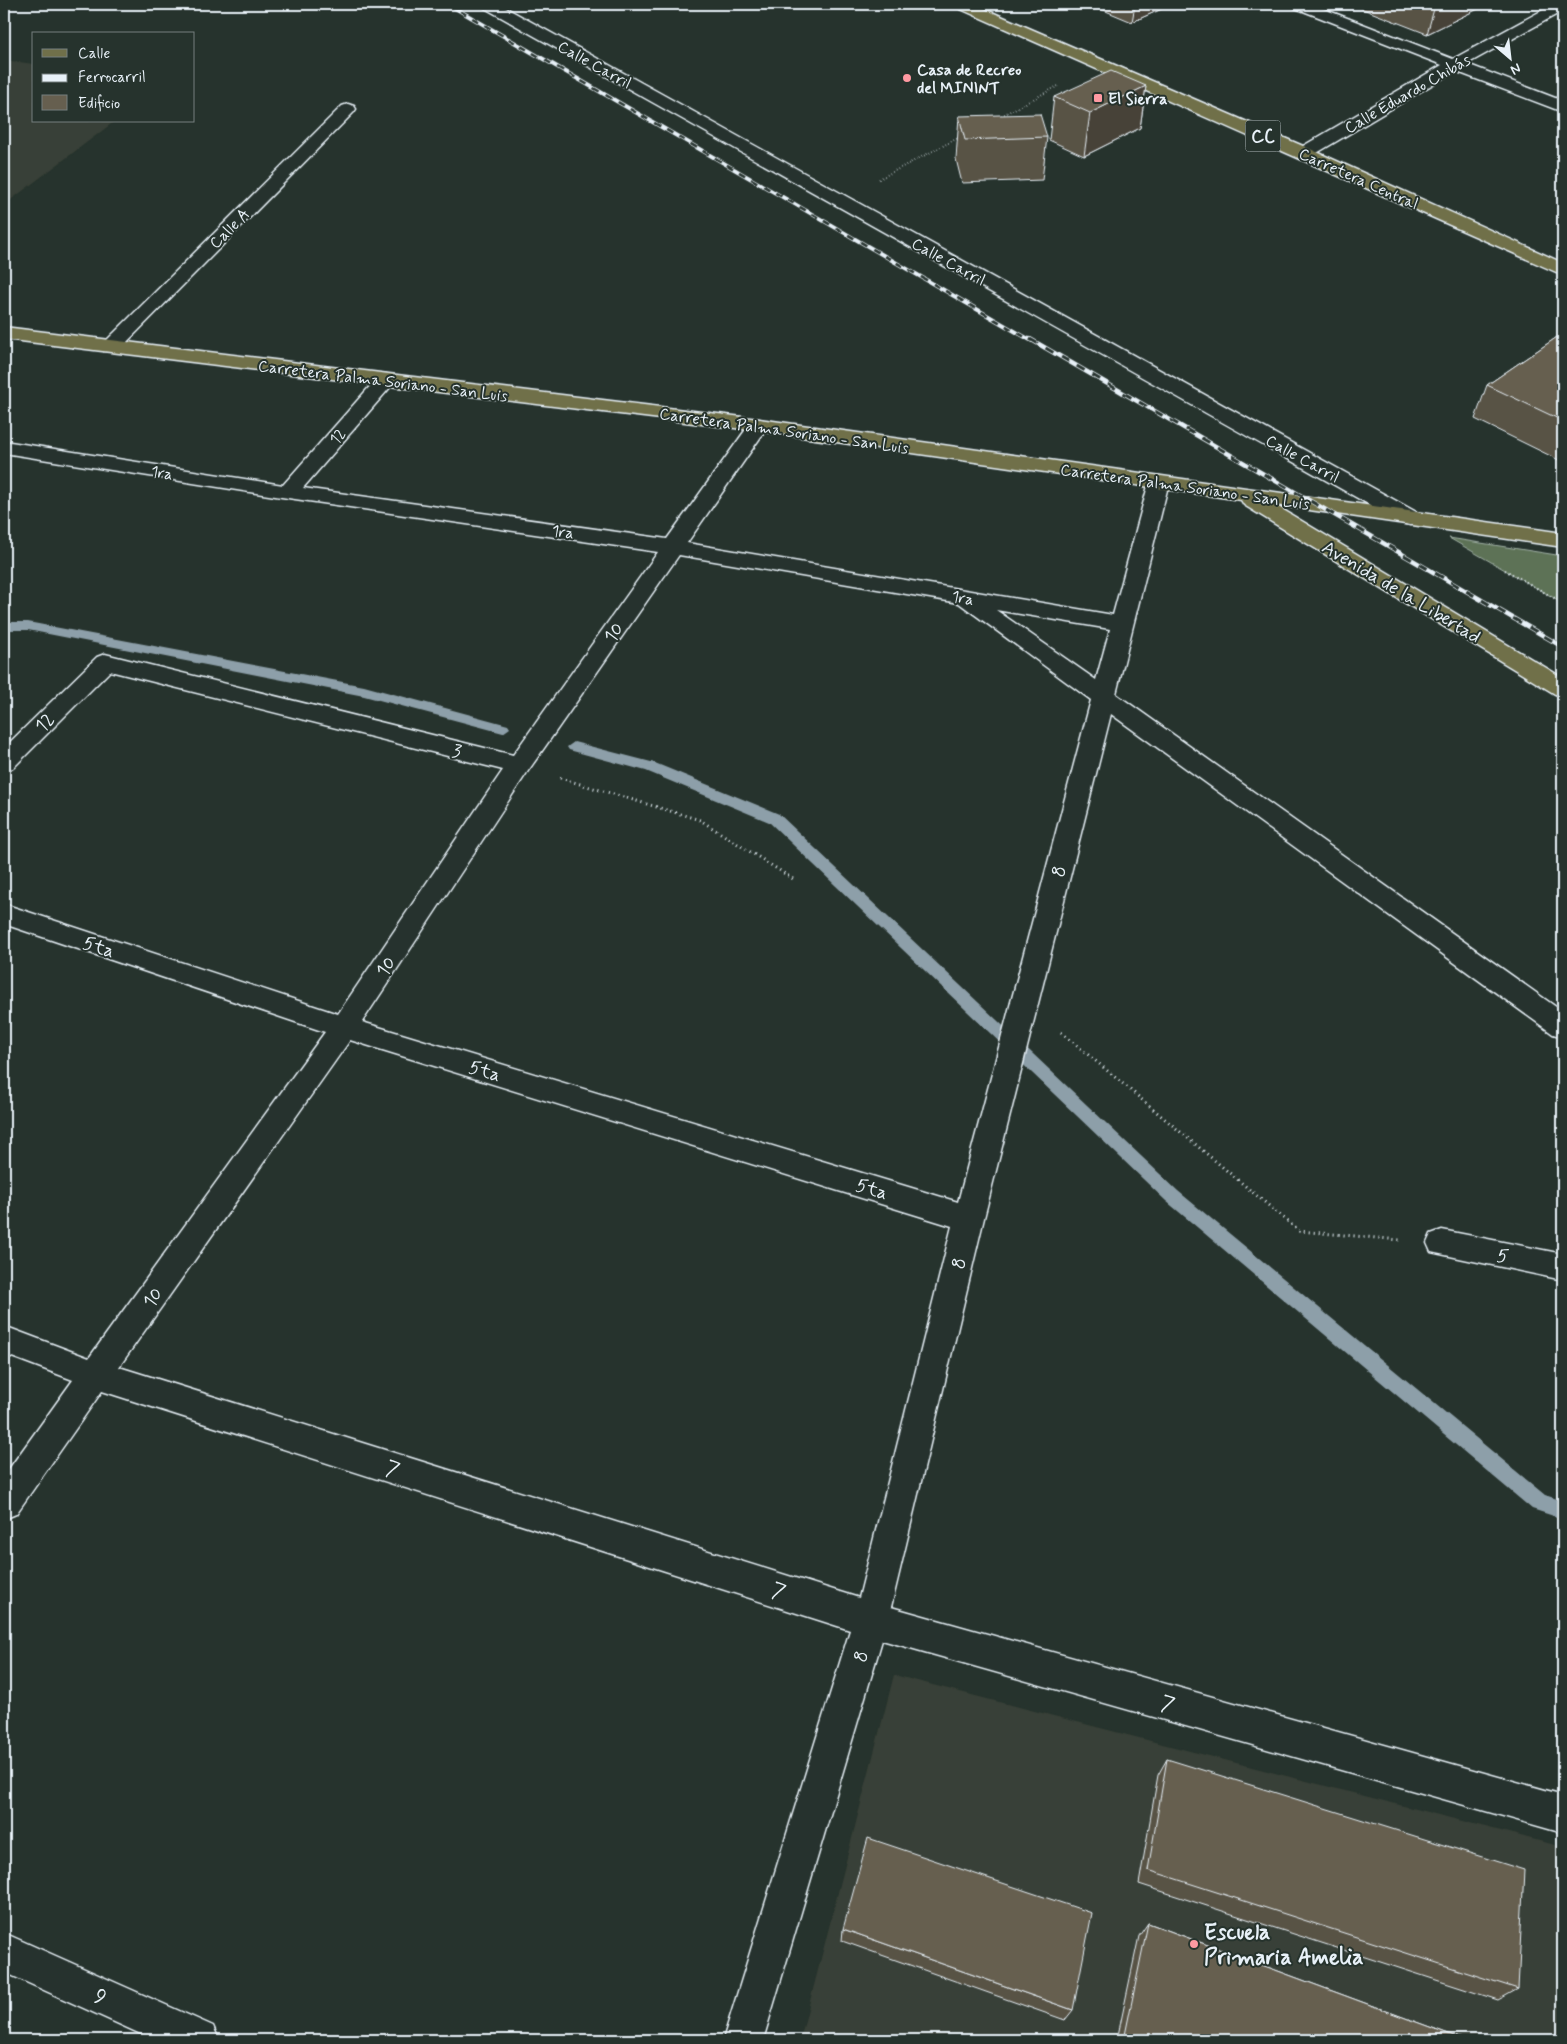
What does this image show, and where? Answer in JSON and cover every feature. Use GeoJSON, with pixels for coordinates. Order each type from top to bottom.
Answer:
{"type":"FeatureCollection","features":[{"type":"Feature","properties":{"kind":"main road","name":"Carretera Central"},"geometry":{"type":"LineString","coordinates":[[961,4],[1304,153],[1563,270]]}},
{"type":"Feature","properties":{"kind":"main road","name":"Carretera Palma Soriano - San Luis"},"geometry":{"type":"LineString","coordinates":[[4,333],[759,424],[1563,540]]}},
{"type":"Feature","properties":{"kind":"main road","name":"Avenida de la Libertad"},"geometry":{"type":"LineString","coordinates":[[1241,494],[1563,688]]}},
{"type":"Feature","properties":{"kind":"street","name":"Calle Carril"},"geometry":{"type":"LineString","coordinates":[[488,4],[1410,518]]}},
{"type":"Feature","properties":{"kind":"street"},"geometry":{"type":"LineString","coordinates":[[1298,4],[1563,107]]}},
{"type":"Feature","properties":{"kind":"street","name":"Calle Eduardo Chibás"},"geometry":{"type":"LineString","coordinates":[[1304,153],[1455,64],[1563,4]]}},
{"type":"Feature","properties":{"kind":"street","name":"Calle A"},"geometry":{"type":"LineString","coordinates":[[110,347],[348,109]]}},
{"type":"Feature","properties":{"kind":"street","name":"12"},"geometry":{"type":"LineString","coordinates":[[288,492],[386,380]]}},
{"type":"Feature","properties":{"kind":"street","name":"10"},"geometry":{"type":"LineString","coordinates":[[4,1503],[344,1027],[519,765],[759,424]]}},
{"type":"Feature","properties":{"kind":"street","name":"1ra"},"geometry":{"type":"LineString","coordinates":[[4,446],[288,492],[673,546],[1121,624]]}},
{"type":"Feature","properties":{"kind":"street","name":"8"},"geometry":{"type":"LineString","coordinates":[[743,2040],[796,1860],[871,1619],[969,1218],[1159,482]]}},
{"type":"Feature","properties":{"kind":"street"},"geometry":{"type":"LineString","coordinates":[[964,597],[1563,1026]]}},
{"type":"Feature","properties":{"kind":"street","name":"12"},"geometry":{"type":"LineString","coordinates":[[4,762],[106,662]]}},
{"type":"Feature","properties":{"kind":"street","name":"3"},"geometry":{"type":"LineString","coordinates":[[106,662],[519,765]]}},
{"type":"Feature","properties":{"kind":"street","name":"5ta"},"geometry":{"type":"LineString","coordinates":[[4,914],[344,1027],[969,1218]]}},
{"type":"Feature","properties":{"kind":"street","name":"5"},"geometry":{"type":"LineString","coordinates":[[1442,1243],[1563,1266]]}},
{"type":"Feature","properties":{"kind":"street","name":"7"},"geometry":{"type":"LineString","coordinates":[[4,1340],[97,1374],[871,1619],[1563,1814]]}},
{"type":"Feature","properties":{"kind":"street","name":"9"},"geometry":{"type":"LineString","coordinates":[[4,1952],[199,2040]]}},
{"type":"Feature","properties":{"kind":"path"},"geometry":{"type":"LineString","coordinates":[[995,119],[1099,65]]}},
{"type":"Feature","properties":{"kind":"path"},"geometry":{"type":"LineString","coordinates":[[838,200],[960,137]]}},
{"type":"Feature","properties":{"kind":"path"},"geometry":{"type":"LineString","coordinates":[[519,765],[700,820],[793,879]]}},
{"type":"Feature","properties":{"kind":"path"},"geometry":{"type":"LineString","coordinates":[[1024,1001],[1299,1231],[1442,1243]]}},
{"type":"Feature","properties":{"kind":"shaded area"},"geometry":{"type":"Polygon","coordinates":[[[4,60],[32,64],[32,122],[114,122],[4,205],[4,60]]]}},
{"type":"Feature","properties":{"kind":"shaded area","name":"Escuela Primaria Amelia"},"geometry":{"type":"Polygon","coordinates":[[[894,1675],[1563,1847],[1563,2040],[800,2040],[894,1675]]]}},
{"type":"Feature","properties":{"kind":"green space"},"geometry":{"type":"Polygon","coordinates":[[[1449,538],[1563,556],[1563,603],[1449,538]]]}},
{"type":"Feature","properties":{"kind":"building"},"geometry":{"type":"Polygon","coordinates":[[[1420,4],[1445,4],[1434,9],[1420,4]]]}},
{"type":"Feature","properties":{"kind":"building"},"geometry":{"type":"Polygon","coordinates":[[[1111,71],[1146,86],[1090,113],[1054,97],[1111,71]]]}},
{"type":"Feature","properties":{"kind":"building"},"geometry":{"type":"Polygon","coordinates":[[[1040,114],[1047,137],[965,140],[959,116],[1040,114]]]}},
{"type":"Feature","properties":{"kind":"building"},"geometry":{"type":"Polygon","coordinates":[[[1563,333],[1563,421],[1487,385],[1563,333]]]}},
{"type":"Feature","properties":{"kind":"building"},"geometry":{"type":"Polygon","coordinates":[[[1167,1759],[1524,1870],[1518,1989],[1148,1870],[1167,1759]]]}},
{"type":"Feature","properties":{"kind":"building"},"geometry":{"type":"Polygon","coordinates":[[[868,1838],[1092,1913],[1073,2010],[843,1929],[868,1838]]]}},
{"type":"Feature","properties":{"kind":"building"},"geometry":{"type":"Polygon","coordinates":[[[1148,1923],[1465,2040],[1124,2040],[1148,1923]]]}},
{"type":"Feature","properties":{"kind":"waterway"},"geometry":{"type":"LineString","coordinates":[[4,626],[28,626],[364,691],[503,728]]}},
{"type":"Feature","properties":{"kind":"waterway"},"geometry":{"type":"LineString","coordinates":[[574,747],[650,767],[774,818],[1172,1196],[1539,1502],[1563,1510]]}},
{"type":"Feature","properties":{"kind":"railway"},"geometry":{"type":"LineString","coordinates":[[448,4],[1032,341]]}},
{"type":"Feature","properties":{"kind":"railway"},"geometry":{"type":"LineString","coordinates":[[1030,339],[1563,647]]}},
{"type":"Feature","properties":{"kind":"place","name":"Casa de Recreo del MININT"},"geometry":{"type":"Point","coordinates":[907,78]}},
{"type":"Feature","properties":{"kind":"place","name":"El Sierra"},"geometry":{"type":"Point","coordinates":[1098,98]}},
{"type":"Feature","properties":{"kind":"place","name":"Escuela Primaria Amelia"},"geometry":{"type":"Point","coordinates":[1194,1944]}}]}
